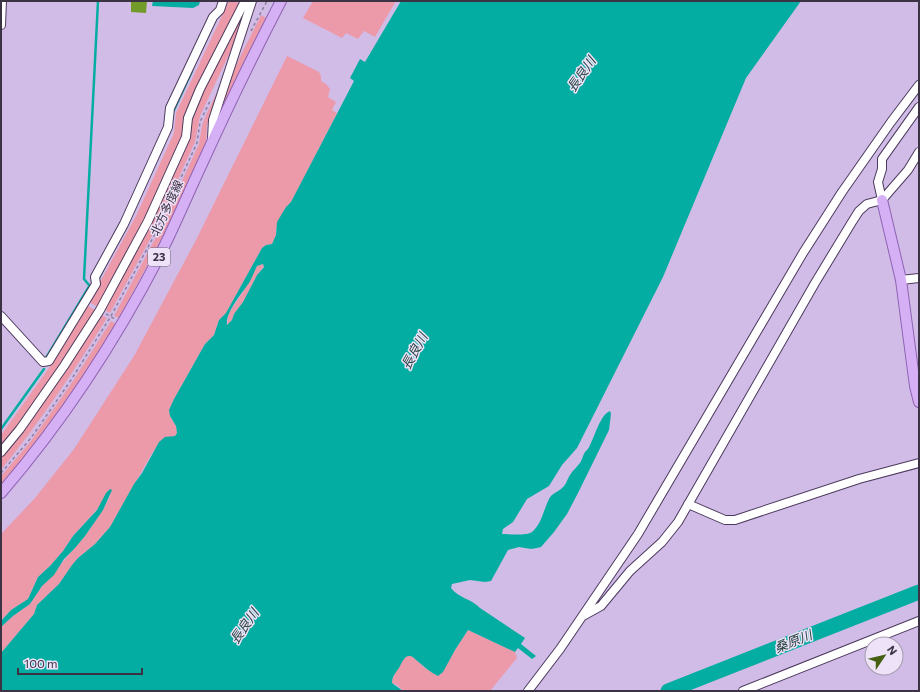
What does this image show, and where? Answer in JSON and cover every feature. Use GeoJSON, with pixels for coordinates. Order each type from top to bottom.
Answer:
{"type":"FeatureCollection","features":[{"type":"Feature","properties":{"kind":"main road","name":"北方多度線"},"geometry":{"type":"LineString","coordinates":[[1,493],[40,446],[87,380],[123,323],[161,254],[212,142],[281,1]]}},
{"type":"Feature","properties":{"kind":"main road"},"geometry":{"type":"LineString","coordinates":[[882,200],[901,280],[915,386],[919,402]]}},
{"type":"Feature","properties":{"kind":"street"},"geometry":{"type":"LineString","coordinates":[[1,25],[2,1]]}},
{"type":"Feature","properties":{"kind":"street"},"geometry":{"type":"LineString","coordinates":[[1,316],[43,362],[49,361],[96,284],[95,277],[124,224],[168,127],[170,108],[213,17],[220,10],[224,1]]}},
{"type":"Feature","properties":{"kind":"street"},"geometry":{"type":"LineString","coordinates":[[1,452],[20,429],[64,366],[100,310],[148,221],[186,137],[188,118],[200,88],[244,1]]}},
{"type":"Feature","properties":{"kind":"street"},"geometry":{"type":"LineString","coordinates":[[212,142],[213,120],[252,1]]}},
{"type":"Feature","properties":{"kind":"street"},"geometry":{"type":"LineString","coordinates":[[528,691],[560,649],[638,534],[803,254],[842,192],[919,85]]}},
{"type":"Feature","properties":{"kind":"street"},"geometry":{"type":"LineString","coordinates":[[882,200],[878,182],[882,169],[882,159],[919,107]]}},
{"type":"Feature","properties":{"kind":"street"},"geometry":{"type":"LineString","coordinates":[[581,618],[601,606],[638,563],[662,542],[678,522],[796,315],[859,211],[867,204],[882,200],[908,170],[919,152]]}},
{"type":"Feature","properties":{"kind":"street"},"geometry":{"type":"LineString","coordinates":[[901,280],[919,278]]}},
{"type":"Feature","properties":{"kind":"street"},"geometry":{"type":"LineString","coordinates":[[688,504],[725,520],[735,520],[859,479],[919,463]]}},
{"type":"Feature","properties":{"kind":"street"},"geometry":{"type":"LineString","coordinates":[[743,691],[919,621]]}},
{"type":"Feature","properties":{"kind":"shaded area"},"geometry":{"type":"Polygon","coordinates":[[[229,1],[235,1],[240,4],[183,138],[145,220],[98,307],[89,302],[136,216],[174,133],[176,113],[229,1]]]}},
{"type":"Feature","properties":{"kind":"shaded area"},"geometry":{"type":"Polygon","coordinates":[[[313,1],[396,1],[375,37],[364,31],[358,39],[346,33],[342,38],[303,18],[313,1]]]}},
{"type":"Feature","properties":{"kind":"shaded area"},"geometry":{"type":"Polygon","coordinates":[[[244,6],[247,8],[232,48],[200,116],[195,142],[153,234],[110,313],[103,309],[150,221],[191,116],[244,6]]]}},
{"type":"Feature","properties":{"kind":"shaded area"},"geometry":{"type":"Polygon","coordinates":[[[261,15],[266,18],[216,121],[230,77],[261,15]]]}},
{"type":"Feature","properties":{"kind":"shaded area"},"geometry":{"type":"Polygon","coordinates":[[[287,56],[319,72],[321,81],[330,89],[328,97],[336,102],[332,110],[337,113],[291,203],[286,207],[276,228],[276,235],[272,244],[266,245],[262,248],[226,313],[219,320],[214,335],[205,344],[174,399],[169,410],[170,416],[176,426],[177,433],[175,436],[172,436],[154,450],[110,527],[95,544],[78,558],[59,584],[37,605],[34,614],[1,653],[1,627],[30,604],[42,586],[85,536],[103,510],[111,494],[73,536],[50,566],[38,577],[28,599],[11,610],[1,621],[1,534],[35,498],[74,449],[134,356],[196,240],[287,56]]]}},
{"type":"Feature","properties":{"kind":"shaded area"},"geometry":{"type":"Polygon","coordinates":[[[221,84],[207,125],[206,144],[163,236],[119,318],[114,316],[157,235],[199,144],[202,125],[221,84]]]}},
{"type":"Feature","properties":{"kind":"shaded area"},"geometry":{"type":"Polygon","coordinates":[[[263,264],[264,266],[257,275],[243,302],[234,314],[232,320],[227,325],[228,316],[232,308],[243,292],[257,266],[263,264]]]}},
{"type":"Feature","properties":{"kind":"shaded area"},"geometry":{"type":"Polygon","coordinates":[[[87,305],[96,311],[62,365],[1,449],[1,435],[56,358],[87,305]]]}},
{"type":"Feature","properties":{"kind":"shaded area"},"geometry":{"type":"Polygon","coordinates":[[[100,314],[107,318],[95,338],[16,452],[1,470],[1,457],[21,431],[100,314]]]}},
{"type":"Feature","properties":{"kind":"shaded area"},"geometry":{"type":"Polygon","coordinates":[[[111,321],[116,324],[79,383],[37,443],[3,484],[1,482],[1,476],[31,441],[73,381],[111,321]]]}},
{"type":"Feature","properties":{"kind":"shaded area"},"geometry":{"type":"Polygon","coordinates":[[[468,630],[515,652],[517,658],[490,691],[403,691],[397,685],[392,683],[398,668],[408,655],[412,656],[425,668],[438,676],[468,630]]]}},
{"type":"Feature","properties":{"kind":"water"},"geometry":{"type":"Polygon","coordinates":[[[153,1],[200,1],[199,5],[193,8],[152,6],[153,1]]]}},
{"type":"Feature","properties":{"kind":"water","name":"長良川"},"geometry":{"type":"Polygon","coordinates":[[[401,1],[801,1],[746,78],[663,277],[577,448],[562,465],[549,486],[527,499],[513,522],[503,529],[502,534],[526,534],[535,529],[550,497],[565,485],[589,447],[603,417],[610,411],[609,430],[567,514],[541,547],[531,549],[519,547],[508,550],[491,581],[485,582],[470,580],[452,584],[451,588],[457,594],[473,602],[525,638],[521,644],[536,656],[532,659],[518,648],[515,652],[468,630],[443,672],[438,676],[426,669],[411,656],[405,658],[392,680],[392,683],[403,691],[1,691],[1,653],[34,614],[37,605],[59,584],[78,558],[95,544],[110,527],[159,442],[165,437],[175,436],[177,433],[176,426],[170,416],[169,410],[174,399],[205,344],[214,335],[219,320],[226,313],[262,248],[266,245],[272,244],[276,235],[277,222],[286,207],[291,202],[354,81],[350,78],[360,59],[365,62],[401,1]],[[263,264],[257,266],[249,283],[231,309],[227,320],[227,325],[232,320],[234,314],[243,302],[257,275],[264,267],[263,264]]]}},
{"type":"Feature","properties":{"kind":"water"},"geometry":{"type":"Polygon","coordinates":[[[110,489],[112,490],[103,510],[85,536],[64,559],[54,575],[42,586],[30,604],[1,627],[1,621],[11,610],[28,599],[38,577],[50,566],[73,536],[97,510],[106,493],[110,489]]]}},
{"type":"Feature","properties":{"kind":"building"},"geometry":{"type":"Polygon","coordinates":[[[131,1],[147,1],[146,13],[131,12],[131,1]]]}},
{"type":"Feature","properties":{"kind":"waterway"},"geometry":{"type":"LineString","coordinates":[[89,285],[84,279],[98,1]]}},
{"type":"Feature","properties":{"kind":"waterway"},"geometry":{"type":"LineString","coordinates":[[173,112],[192,71]]}},
{"type":"Feature","properties":{"kind":"waterway"},"geometry":{"type":"LineString","coordinates":[[98,280],[104,268]]}},
{"type":"Feature","properties":{"kind":"waterway"},"geometry":{"type":"LineString","coordinates":[[46,358],[90,285]]}},
{"type":"Feature","properties":{"kind":"waterway"},"geometry":{"type":"LineString","coordinates":[[1,429],[44,369]]}},
{"type":"Feature","properties":{"kind":"waterway","name":"桑原川"},"geometry":{"type":"LineString","coordinates":[[668,691],[919,592]]}}]}
